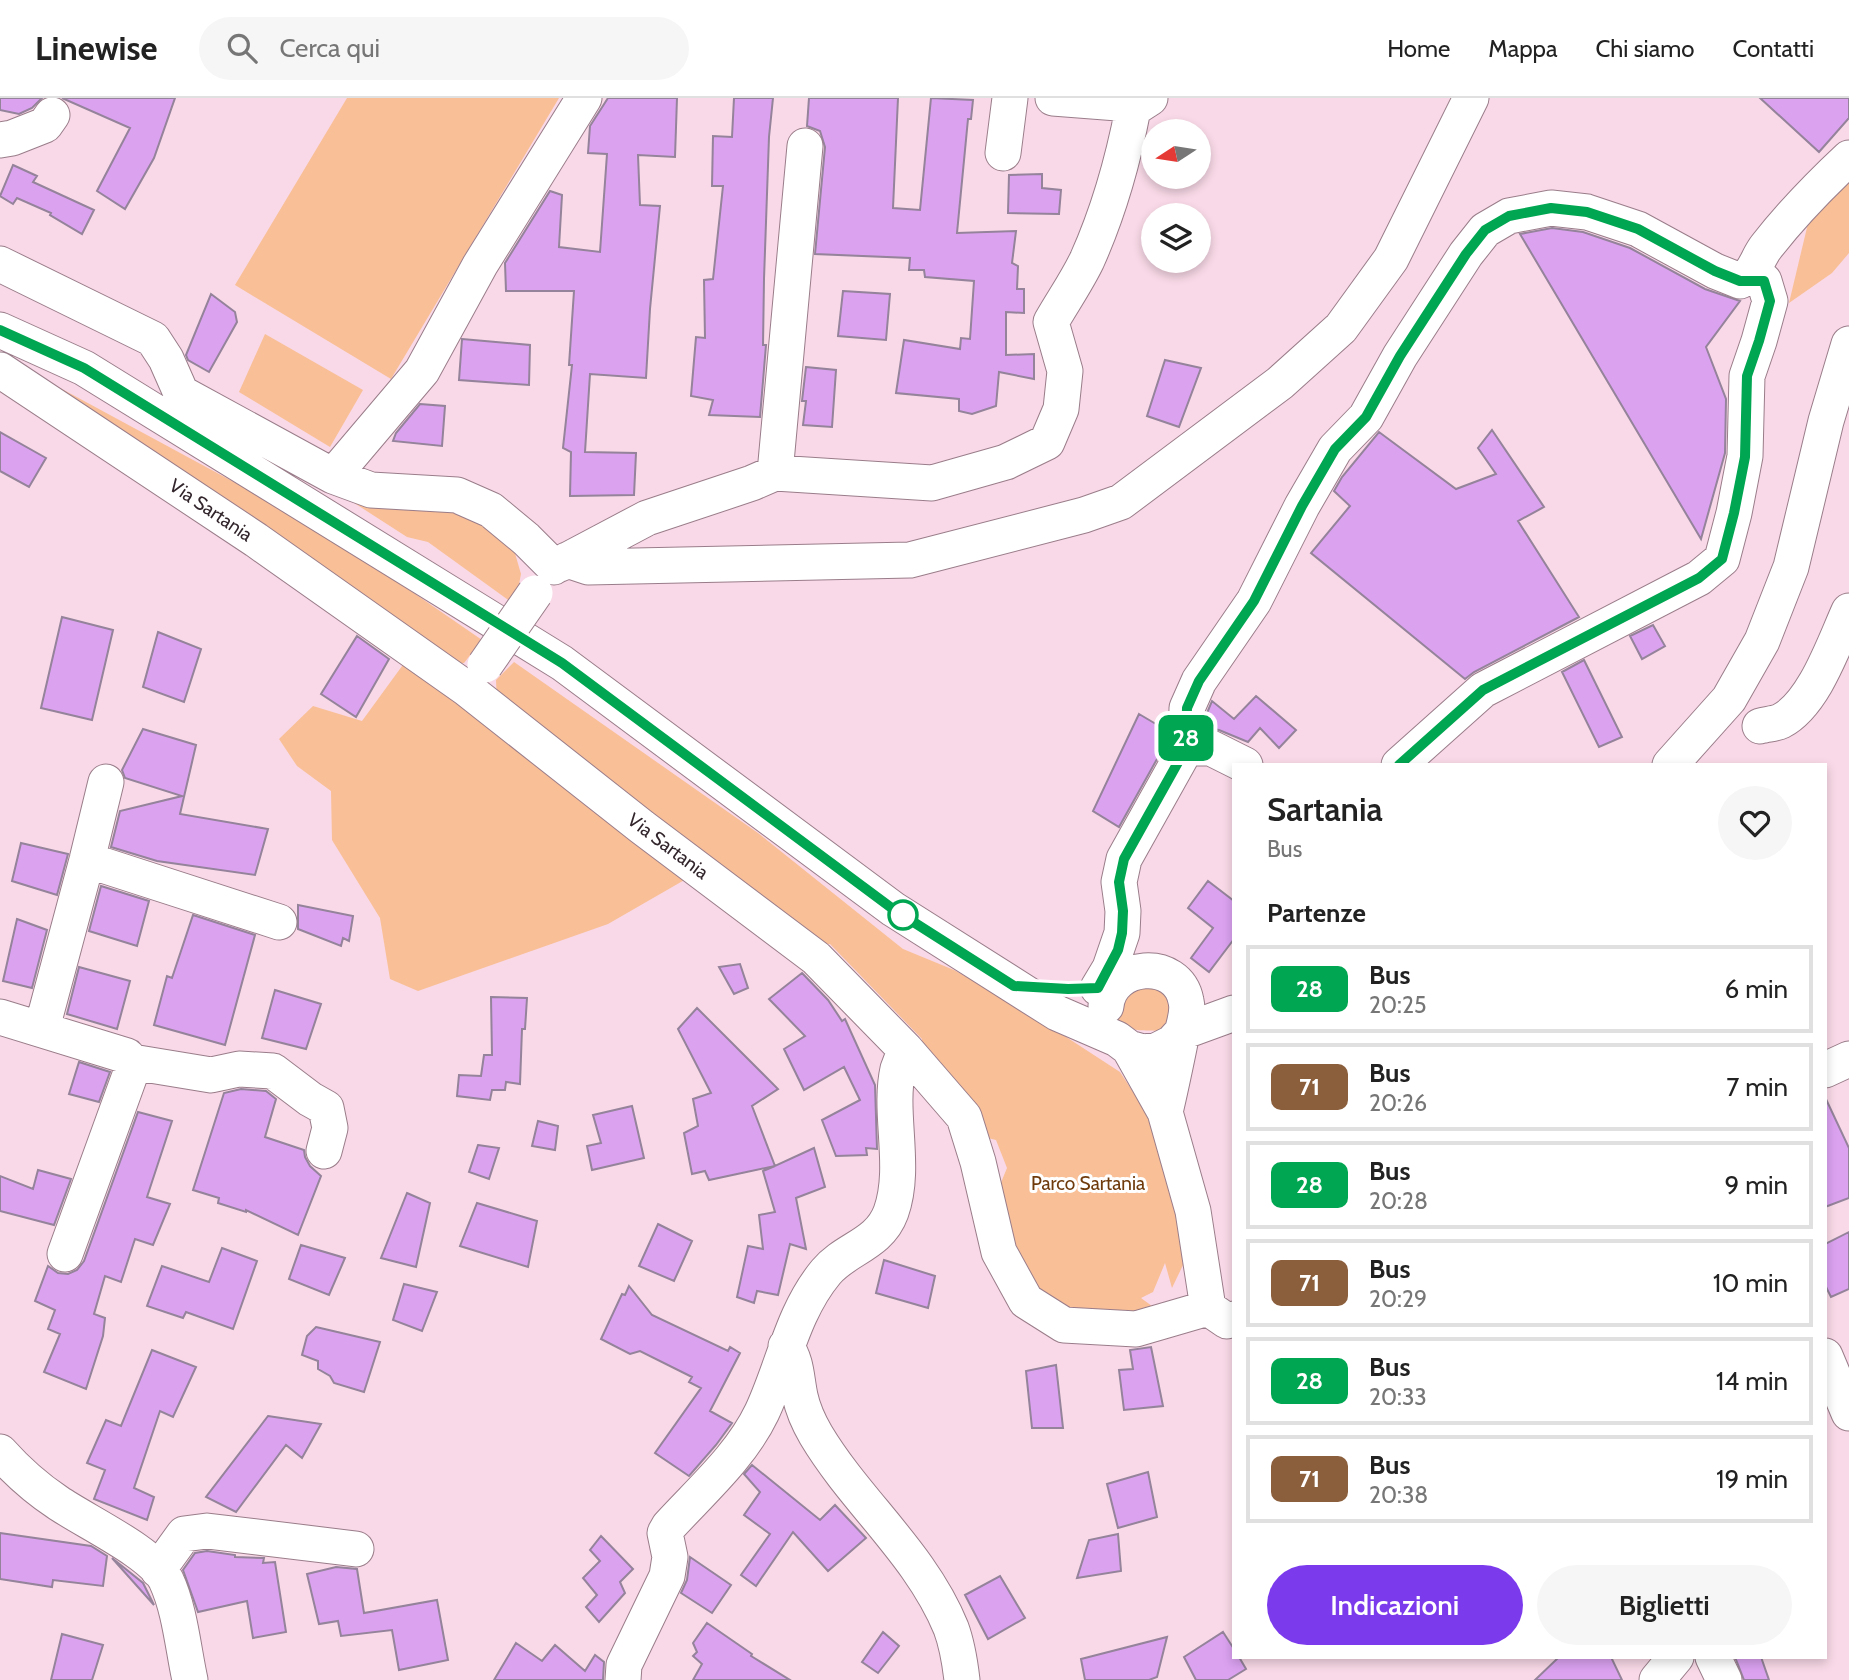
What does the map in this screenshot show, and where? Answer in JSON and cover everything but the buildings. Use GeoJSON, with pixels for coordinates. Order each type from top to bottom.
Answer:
{"type":"FeatureCollection","features":[{"type":"Feature","properties":{"kind":"street"},"geometry":{"type":"LineString","coordinates":[[333,476],[422,371],[480,265],[584,98]]}},
{"type":"Feature","properties":{"kind":"street"},"geometry":{"type":"LineString","coordinates":[[1003,153],[1010,98]]}},
{"type":"Feature","properties":{"kind":"street"},"geometry":{"type":"LineString","coordinates":[[476,677],[552,573],[647,518],[752,483],[775,472],[932,482],[1006,462],[1047,442],[1061,409],[1065,371],[1051,322],[1086,262],[1108,207],[1142,103],[1053,98]]}},
{"type":"Feature","properties":{"kind":"street"},"geometry":{"type":"LineString","coordinates":[[552,573],[588,566],[910,560],[1084,515],[1121,502],[1280,383],[1341,328],[1391,259],[1471,98]]}},
{"type":"Feature","properties":{"kind":"street"},"geometry":{"type":"LineString","coordinates":[[0,140],[45,125],[52,114]]}},
{"type":"Feature","properties":{"kind":"street"},"geometry":{"type":"LineString","coordinates":[[775,472],[804,146]]}},
{"type":"Feature","properties":{"kind":"street"},"geometry":{"type":"LineString","coordinates":[[1764,281],[1750,276],[1765,249],[1816,189],[1849,158]]}},
{"type":"Feature","properties":{"kind":"street"},"geometry":{"type":"LineString","coordinates":[[1153,970],[1137,947],[1123,911],[1119,882],[1124,859],[1186,748],[1187,708],[1199,681],[1254,601],[1302,506],[1335,449],[1366,417],[1400,356],[1466,254],[1485,230],[1509,216],[1551,208],[1587,212],[1638,229],[1715,271],[1764,281]]}},
{"type":"Feature","properties":{"kind":"street"},"geometry":{"type":"LineString","coordinates":[[0,264],[153,339],[166,359],[181,393],[333,476],[371,491],[457,495],[491,510],[526,539],[552,573]]}},
{"type":"Feature","properties":{"kind":"street"},"geometry":{"type":"LineString","coordinates":[[1401,763],[1483,690],[1699,578],[1722,559],[1745,457],[1747,376],[1770,301],[1764,281]]}},
{"type":"Feature","properties":{"kind":"street"},"geometry":{"type":"LineString","coordinates":[[0,330],[84,368],[562,663],[893,909],[1057,1013],[1143,1052],[1158,1050],[1172,1043],[1184,1015],[1232,998]]}},
{"type":"Feature","properties":{"kind":"street"},"geometry":{"type":"LineString","coordinates":[[1672,763],[1729,699],[1762,641],[1791,567],[1826,421],[1849,344]]}},
{"type":"Feature","properties":{"kind":"street","name":"Via Sartania"},"geometry":{"type":"LineString","coordinates":[[0,370],[256,540],[476,677],[642,827],[816,958],[906,1049],[964,1117],[978,1162],[999,1252],[1026,1301],[1064,1325],[1136,1329],[1221,1314]]}},
{"type":"Feature","properties":{"kind":"street"},"geometry":{"type":"LineString","coordinates":[[1705,726],[1743,729],[1781,721],[1802,703],[1823,670],[1849,611]]}},
{"type":"Feature","properties":{"kind":"street"},"geometry":{"type":"LineString","coordinates":[[1736,687],[1742,703],[1760,726]]}},
{"type":"Feature","properties":{"kind":"street"},"geometry":{"type":"LineString","coordinates":[[1186,748],[1211,748],[1241,763]]}},
{"type":"Feature","properties":{"kind":"street"},"geometry":{"type":"LineString","coordinates":[[42,1028],[88,860],[106,782]]}},
{"type":"Feature","properties":{"kind":"street"},"geometry":{"type":"LineString","coordinates":[[88,860],[279,922]]}},
{"type":"Feature","properties":{"kind":"street"},"geometry":{"type":"LineString","coordinates":[[1123,911],[1118,950],[1105,988],[1105,1014],[1109,1027],[1123,1043],[1165,1112],[1221,1314]]}},
{"type":"Feature","properties":{"kind":"street"},"geometry":{"type":"LineString","coordinates":[[1014,986],[1105,988],[1137,970],[1153,970],[1167,975],[1178,985],[1184,1015],[1165,1112]]}},
{"type":"Feature","properties":{"kind":"street"},"geometry":{"type":"LineString","coordinates":[[1184,1015],[1232,1013]]}},
{"type":"Feature","properties":{"kind":"street"},"geometry":{"type":"LineString","coordinates":[[0,1017],[127,1056],[132,1062],[211,1075],[239,1069],[273,1071],[326,1108],[330,1128],[324,1151]]}},
{"type":"Feature","properties":{"kind":"street"},"geometry":{"type":"LineString","coordinates":[[623,1673],[667,1576],[670,1557],[665,1533],[669,1526],[740,1450],[761,1414],[805,1304],[827,1271],[873,1239],[891,1213],[898,1174],[898,1069],[906,1049]]}},
{"type":"Feature","properties":{"kind":"street"},"geometry":{"type":"LineString","coordinates":[[1827,1069],[1849,1059]]}},
{"type":"Feature","properties":{"kind":"street"},"geometry":{"type":"LineString","coordinates":[[65,1254],[130,1075],[132,1062]]}},
{"type":"Feature","properties":{"kind":"street"},"geometry":{"type":"LineString","coordinates":[[786,1346],[794,1358],[804,1411],[816,1436],[843,1474],[882,1520],[930,1588],[951,1628],[962,1680]]}},
{"type":"Feature","properties":{"kind":"street"},"geometry":{"type":"LineString","coordinates":[[1827,1361],[1849,1413]]}},
{"type":"Feature","properties":{"kind":"street"},"geometry":{"type":"LineString","coordinates":[[0,1452],[18,1472],[55,1501],[149,1560],[165,1578],[173,1601],[190,1680]]}},
{"type":"Feature","properties":{"kind":"street"},"geometry":{"type":"LineString","coordinates":[[158,1570],[184,1534],[207,1531],[356,1549]]}},
{"type":"Feature","properties":{"kind":"street"},"geometry":{"type":"LineString","coordinates":[[1657,1680],[1674,1659]]}},
{"type":"Feature","properties":{"kind":"street"},"geometry":{"type":"LineString","coordinates":[[1714,1659],[1724,1680]]}},
{"type":"Feature","properties":{"kind":"green space"},"geometry":{"type":"Polygon","coordinates":[[[347,98],[559,98],[391,379],[235,285],[347,98]]]}},
{"type":"Feature","properties":{"kind":"green space"},"geometry":{"type":"Polygon","coordinates":[[[1849,179],[1849,253],[1832,273],[1789,303],[1810,215],[1849,179]]]}},
{"type":"Feature","properties":{"kind":"green space"},"geometry":{"type":"Polygon","coordinates":[[[265,334],[363,390],[330,447],[239,392],[265,334]]]}},
{"type":"Feature","properties":{"kind":"green space"},"geometry":{"type":"Polygon","coordinates":[[[36,375],[321,529],[482,640],[464,663],[448,663],[36,375]]]}},
{"type":"Feature","properties":{"kind":"green space"},"geometry":{"type":"Polygon","coordinates":[[[331,488],[450,505],[499,529],[514,550],[521,574],[518,589],[511,602],[428,542],[407,537],[331,488]]]}},
{"type":"Feature","properties":{"kind":"green space"},"geometry":{"type":"Polygon","coordinates":[[[405,662],[700,871],[608,924],[418,991],[390,979],[380,918],[332,840],[331,791],[297,766],[279,739],[313,706],[362,721],[405,662]]]}},
{"type":"Feature","properties":{"kind":"green space","name":"Parco Sartania"},"geometry":{"type":"Polygon","coordinates":[[[514,662],[758,833],[903,949],[954,970],[1017,1005],[1120,1072],[1152,1121],[1180,1231],[1183,1265],[1172,1288],[1165,1263],[1153,1292],[1141,1298],[1156,1309],[1140,1314],[1078,1314],[1028,1287],[1003,1209],[1000,1185],[1007,1168],[996,1140],[984,1137],[921,1049],[922,1039],[830,944],[822,945],[497,703],[496,680],[514,662]]]}},
{"type":"Feature","properties":{"kind":"green space"},"geometry":{"type":"Polygon","coordinates":[[[1130,988],[1159,988],[1170,993],[1175,1017],[1159,1031],[1128,1028],[1123,1025],[1115,1015],[1130,988]]]}},
{"type":"Feature","properties":{"kind":"bus line","name":"28"},"geometry":{"type":"LineString","coordinates":[[0,330],[84,368],[562,663],[893,909],[1014,986],[1068,989],[1098,988],[1118,950],[1123,911],[1119,882],[1124,859],[1186,748],[1187,708],[1199,681],[1254,601],[1302,506],[1335,449],[1366,417],[1400,356],[1466,254],[1485,230],[1509,216],[1551,208],[1587,212],[1638,229],[1715,271],[1740,281],[1764,281],[1770,301],[1747,376],[1745,457],[1722,559],[1699,578],[1483,690],[1401,763]]}}]}
